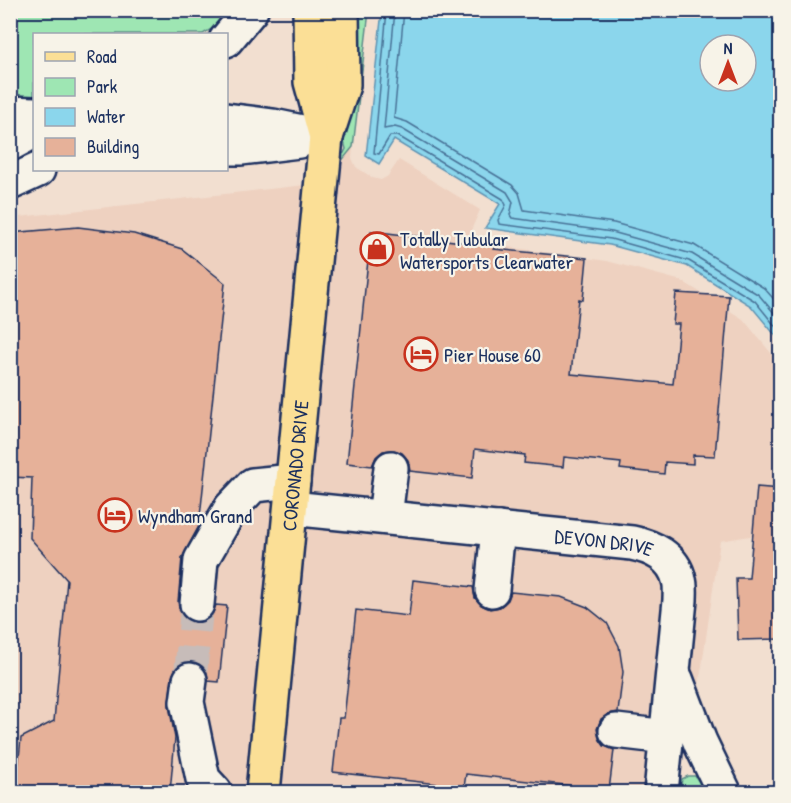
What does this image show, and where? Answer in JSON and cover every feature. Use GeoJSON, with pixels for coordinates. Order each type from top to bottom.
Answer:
{"type":"FeatureCollection","features":[{"type":"Feature","properties":{"kind":"main road","name":"CORONADO DRIVE"},"geometry":{"type":"LineString","coordinates":[[310,10],[311,82],[326,137]]}},
{"type":"Feature","properties":{"kind":"main road","name":"CORONADO DRIVE"},"geometry":{"type":"LineString","coordinates":[[263,792],[326,137],[343,85],[342,10]]}},
{"type":"Feature","properties":{"kind":"street"},"geometry":{"type":"LineString","coordinates":[[228,38],[251,10]]}},
{"type":"Feature","properties":{"kind":"street"},"geometry":{"type":"LineString","coordinates":[[10,113],[33,114]]}},
{"type":"Feature","properties":{"kind":"street"},"geometry":{"type":"LineString","coordinates":[[228,120],[273,126],[326,137]]}},
{"type":"Feature","properties":{"kind":"street"},"geometry":{"type":"LineString","coordinates":[[10,144],[33,132]]}},
{"type":"Feature","properties":{"kind":"street"},"geometry":{"type":"LineString","coordinates":[[228,148],[326,137]]}},
{"type":"Feature","properties":{"kind":"street"},"geometry":{"type":"LineString","coordinates":[[10,183],[36,171]]}},
{"type":"Feature","properties":{"kind":"street"},"geometry":{"type":"LineString","coordinates":[[385,517],[391,468]]}},
{"type":"Feature","properties":{"kind":"street","name":"DEVON DRIVE"},"geometry":{"type":"LineString","coordinates":[[197,604],[201,560],[231,508],[253,484],[385,517],[632,543],[650,547],[668,559],[680,580],[673,671],[700,742],[724,792]]}},
{"type":"Feature","properties":{"kind":"street"},"geometry":{"type":"LineString","coordinates":[[492,590],[498,529]]}},
{"type":"Feature","properties":{"kind":"street"},"geometry":{"type":"LineString","coordinates":[[661,792],[673,671]]}},
{"type":"Feature","properties":{"kind":"street"},"geometry":{"type":"LineString","coordinates":[[189,680],[187,702],[203,779],[215,792]]}},
{"type":"Feature","properties":{"kind":"street"},"geometry":{"type":"LineString","coordinates":[[616,731],[667,737]]}},
{"type":"Feature","properties":{"kind":"shaded area"},"geometry":{"type":"Polygon","coordinates":[[[353,147],[352,158],[356,167],[373,178],[381,180],[388,176],[399,160],[480,210],[472,228],[474,237],[480,243],[607,261],[682,281],[743,319],[780,364],[780,531],[720,541],[698,693],[690,669],[696,579],[677,543],[659,531],[633,525],[309,491],[340,163],[353,147]]]}},
{"type":"Feature","properties":{"kind":"shaded area","name":"Wyndham Grand"},"geometry":{"type":"Polygon","coordinates":[[[305,185],[248,792],[11,792],[10,218],[305,185]]]}},
{"type":"Feature","properties":{"kind":"shaded area"},"geometry":{"type":"Polygon","coordinates":[[[305,528],[630,561],[644,564],[656,572],[663,585],[664,599],[658,659],[652,662],[656,674],[644,792],[280,792],[305,528]]]}},
{"type":"Feature","properties":{"kind":"green space"},"geometry":{"type":"Polygon","coordinates":[[[11,11],[229,11],[215,27],[205,33],[33,33],[33,112],[11,125],[11,11]]]}},
{"type":"Feature","properties":{"kind":"green space"},"geometry":{"type":"Polygon","coordinates":[[[358,11],[369,11],[353,147],[340,163],[340,154],[346,149],[343,138],[358,11]]]}},
{"type":"Feature","properties":{"kind":"green space"},"geometry":{"type":"Polygon","coordinates":[[[695,776],[706,792],[680,792],[682,779],[695,776]]]}},
{"type":"Feature","properties":{"kind":"water"},"geometry":{"type":"Polygon","coordinates":[[[382,11],[780,11],[780,341],[751,306],[687,266],[610,245],[485,228],[500,204],[394,140],[379,164],[366,156],[382,11]]]}},
{"type":"Feature","properties":{"kind":"building","name":"Wyndham Grand"},"geometry":{"type":"Polygon","coordinates":[[[78,227],[134,234],[182,249],[225,283],[199,526],[182,558],[178,602],[180,611],[186,619],[196,623],[212,615],[216,605],[227,606],[219,682],[208,681],[207,672],[202,666],[192,661],[183,662],[176,668],[172,677],[169,705],[175,738],[170,792],[10,792],[10,767],[18,768],[21,738],[54,721],[67,580],[30,538],[32,478],[10,477],[10,233],[78,227]]]}},
{"type":"Feature","properties":{"kind":"building"},"geometry":{"type":"Polygon","coordinates":[[[371,231],[495,246],[494,249],[587,258],[583,300],[579,299],[571,374],[673,384],[679,324],[673,324],[676,293],[729,296],[715,456],[693,455],[693,464],[665,462],[664,474],[620,469],[621,463],[564,457],[563,467],[524,463],[525,455],[475,449],[472,478],[410,471],[408,460],[402,453],[394,450],[383,451],[376,457],[372,466],[347,463],[371,231]]]}},
{"type":"Feature","properties":{"kind":"building"},"geometry":{"type":"Polygon","coordinates":[[[757,487],[780,489],[780,639],[738,640],[736,578],[749,578],[757,487]]]}},
{"type":"Feature","properties":{"kind":"building"},"geometry":{"type":"Polygon","coordinates":[[[413,580],[473,587],[475,598],[481,605],[490,609],[500,607],[508,600],[511,592],[561,597],[587,607],[607,623],[619,646],[623,672],[618,712],[608,714],[601,719],[597,729],[604,746],[614,750],[609,790],[466,774],[464,787],[333,772],[339,718],[344,718],[356,610],[409,616],[413,580]]]}},
{"type":"Feature","properties":{"kind":"tunnel"},"geometry":{"type":"LineString","coordinates":[[190,680],[197,604]]}},
{"type":"Feature","properties":{"kind":"place","name":"Totally Tubular Watersports Clearwater"},"geometry":{"type":"Point","coordinates":[377,249]}},
{"type":"Feature","properties":{"kind":"place","name":"Pier House 60"},"geometry":{"type":"Point","coordinates":[421,354]}},
{"type":"Feature","properties":{"kind":"place","name":"Wyndham Grand"},"geometry":{"type":"Point","coordinates":[115,515]}}]}
